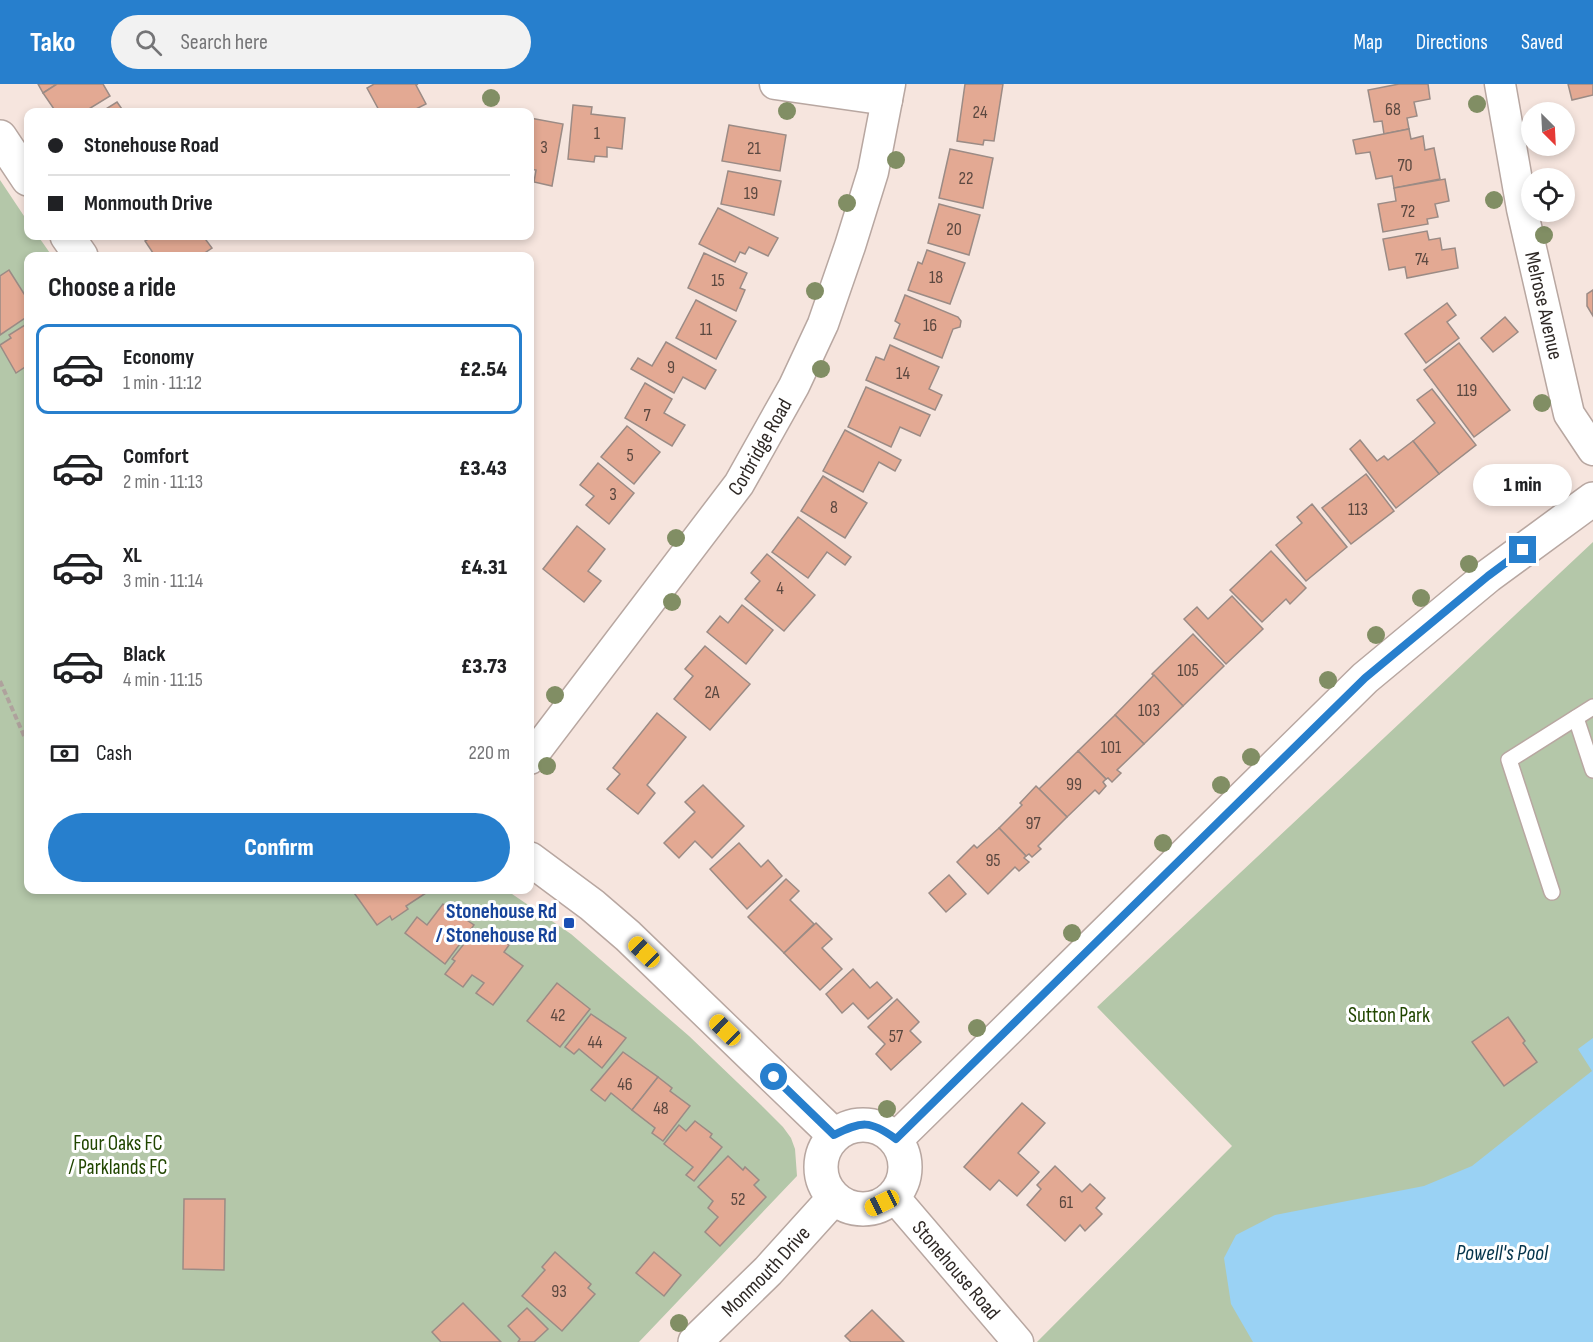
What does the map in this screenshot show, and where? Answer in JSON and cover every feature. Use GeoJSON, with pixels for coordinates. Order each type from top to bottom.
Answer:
{"type":"FeatureCollection","features":[{"type":"Feature","properties":{"kind":"street"},"geometry":{"type":"LineString","coordinates":[[776,84],[889,92]]}},
{"type":"Feature","properties":{"kind":"street","name":"Melrose Avenue"},"geometry":{"type":"LineString","coordinates":[[1500,84],[1522,209],[1569,414],[1593,450]]}},
{"type":"Feature","properties":{"kind":"street","name":"Corbridge Road"},"geometry":{"type":"LineString","coordinates":[[534,754],[739,484],[794,386],[823,324],[850,246],[873,172],[889,92]]}},
{"type":"Feature","properties":{"kind":"street"},"geometry":{"type":"LineString","coordinates":[[0,137],[24,173]]}},
{"type":"Feature","properties":{"kind":"street"},"geometry":{"type":"LineString","coordinates":[[896,1139],[1365,678],[1488,576],[1593,499]]}},
{"type":"Feature","properties":{"kind":"street"},"geometry":{"type":"LineString","coordinates":[[534,862],[592,905],[628,936],[834,1135]]}},
{"type":"Feature","properties":{"kind":"street"},"geometry":{"type":"LineString","coordinates":[[855,1125],[878,1126],[896,1139],[905,1155],[906,1175],[894,1197],[869,1209],[851,1208],[834,1198],[822,1177],[822,1156],[834,1135],[855,1125]]}},
{"type":"Feature","properties":{"kind":"street","name":"Stonehouse Road"},"geometry":{"type":"LineString","coordinates":[[894,1197],[1018,1342]]}},
{"type":"Feature","properties":{"kind":"street","name":"Monmouth Drive"},"geometry":{"type":"LineString","coordinates":[[695,1342],[768,1271],[834,1198]]}},
{"type":"Feature","properties":{"kind":"lane"},"geometry":{"type":"LineString","coordinates":[[1552,892],[1509,760],[1593,707]]}},
{"type":"Feature","properties":{"kind":"lane"},"geometry":{"type":"LineString","coordinates":[[1576,718],[1593,770]]}},
{"type":"Feature","properties":{"kind":"path"},"geometry":{"type":"LineString","coordinates":[[0,681],[24,736]]}},
{"type":"Feature","properties":{"kind":"green space","name":"Four Oaks FC / Parklands FC"},"geometry":{"type":"Polygon","coordinates":[[[0,180],[24,216],[24,240],[41,240],[49,252],[24,252],[24,894],[512,894],[571,934],[689,1036],[761,1105],[791,1138],[795,1149],[797,1176],[639,1342],[0,1342],[0,180]]]}},
{"type":"Feature","properties":{"kind":"green space","name":"Sutton Park"},"geometry":{"type":"Polygon","coordinates":[[[1593,542],[1593,1342],[1037,1342],[1232,1146],[1097,1007],[1593,542]]]}},
{"type":"Feature","properties":{"kind":"water","name":"Powell's Pool"},"geometry":{"type":"Polygon","coordinates":[[[1593,1038],[1593,1342],[1253,1342],[1231,1304],[1224,1258],[1236,1235],[1275,1215],[1424,1186],[1472,1166],[1592,1071],[1578,1049],[1593,1038]]]}},
{"type":"Feature","properties":{"kind":"building"},"geometry":{"type":"Polygon","coordinates":[[[38,84],[57,84],[43,93],[38,84]]]}},
{"type":"Feature","properties":{"kind":"building"},"geometry":{"type":"Polygon","coordinates":[[[57,84],[103,84],[110,96],[90,108],[53,108],[43,93],[57,84]]]}},
{"type":"Feature","properties":{"kind":"building"},"geometry":{"type":"Polygon","coordinates":[[[374,84],[418,84],[416,85],[426,104],[418,108],[378,108],[367,88],[374,84]]]}},
{"type":"Feature","properties":{"kind":"building"},"geometry":{"type":"Polygon","coordinates":[[[965,84],[1003,84],[994,141],[984,140],[983,145],[957,141],[965,84]]]}},
{"type":"Feature","properties":{"kind":"building"},"geometry":{"type":"Polygon","coordinates":[[[1399,84],[1428,84],[1430,99],[1414,102],[1417,116],[1407,118],[1409,129],[1384,134],[1382,121],[1374,122],[1368,90],[1399,84]]]}},
{"type":"Feature","properties":{"kind":"building"},"geometry":{"type":"Polygon","coordinates":[[[1568,84],[1593,84],[1593,95],[1572,100],[1568,84]]]}},
{"type":"Feature","properties":{"kind":"building"},"geometry":{"type":"Polygon","coordinates":[[[117,102],[121,108],[107,108],[117,102]]]}},
{"type":"Feature","properties":{"kind":"building"},"geometry":{"type":"Polygon","coordinates":[[[573,105],[592,107],[591,114],[625,118],[622,149],[607,147],[607,157],[595,156],[594,162],[568,159],[573,105]]]}},
{"type":"Feature","properties":{"kind":"building"},"geometry":{"type":"Polygon","coordinates":[[[534,119],[563,124],[552,186],[534,182],[536,170],[534,170],[534,119]]]}},
{"type":"Feature","properties":{"kind":"building"},"geometry":{"type":"Polygon","coordinates":[[[729,125],[786,135],[780,171],[722,161],[729,125]]]}},
{"type":"Feature","properties":{"kind":"building"},"geometry":{"type":"Polygon","coordinates":[[[1409,129],[1411,139],[1423,136],[1425,150],[1434,148],[1440,179],[1394,188],[1392,176],[1376,179],[1370,152],[1356,154],[1353,140],[1409,129]]]}},
{"type":"Feature","properties":{"kind":"building"},"geometry":{"type":"Polygon","coordinates":[[[950,149],[993,158],[983,208],[939,198],[950,149]]]}},
{"type":"Feature","properties":{"kind":"building"},"geometry":{"type":"Polygon","coordinates":[[[728,171],[781,181],[774,215],[721,204],[728,171]]]}},
{"type":"Feature","properties":{"kind":"building"},"geometry":{"type":"Polygon","coordinates":[[[1445,179],[1449,201],[1435,204],[1438,217],[1427,219],[1428,224],[1383,232],[1378,204],[1396,201],[1394,188],[1445,179]]]}},
{"type":"Feature","properties":{"kind":"building"},"geometry":{"type":"Polygon","coordinates":[[[939,204],[980,215],[969,255],[928,243],[939,204]]]}},
{"type":"Feature","properties":{"kind":"building"},"geometry":{"type":"Polygon","coordinates":[[[718,208],[778,238],[768,256],[749,247],[745,254],[740,252],[735,262],[699,244],[718,208]]]}},
{"type":"Feature","properties":{"kind":"building"},"geometry":{"type":"Polygon","coordinates":[[[1427,231],[1429,240],[1440,238],[1442,250],[1455,248],[1458,268],[1407,278],[1405,267],[1389,270],[1383,239],[1427,231]]]}},
{"type":"Feature","properties":{"kind":"building"},"geometry":{"type":"Polygon","coordinates":[[[206,240],[212,248],[206,252],[152,252],[145,241],[206,240]]]}},
{"type":"Feature","properties":{"kind":"building"},"geometry":{"type":"Polygon","coordinates":[[[927,250],[965,263],[950,304],[908,290],[918,262],[922,264],[927,250]]]}},
{"type":"Feature","properties":{"kind":"building"},"geometry":{"type":"Polygon","coordinates":[[[704,253],[747,273],[740,288],[745,290],[736,311],[688,288],[704,253]]]}},
{"type":"Feature","properties":{"kind":"building"},"geometry":{"type":"Polygon","coordinates":[[[9,270],[24,294],[24,319],[0,335],[0,276],[9,270]]]}},
{"type":"Feature","properties":{"kind":"building"},"geometry":{"type":"Polygon","coordinates":[[[1593,290],[1593,316],[1587,306],[1587,294],[1593,290]]]}},
{"type":"Feature","properties":{"kind":"building"},"geometry":{"type":"Polygon","coordinates":[[[905,295],[958,317],[961,321],[960,327],[953,329],[942,358],[894,338],[900,324],[895,321],[905,295]]]}},
{"type":"Feature","properties":{"kind":"building"},"geometry":{"type":"Polygon","coordinates":[[[696,300],[736,321],[716,359],[676,338],[696,300]]]}},
{"type":"Feature","properties":{"kind":"building"},"geometry":{"type":"Polygon","coordinates":[[[1447,303],[1456,315],[1447,322],[1459,338],[1426,363],[1405,334],[1447,303]]]}},
{"type":"Feature","properties":{"kind":"building"},"geometry":{"type":"Polygon","coordinates":[[[1505,317],[1518,332],[1493,352],[1481,338],[1505,317]]]}},
{"type":"Feature","properties":{"kind":"building"},"geometry":{"type":"Polygon","coordinates":[[[24,326],[24,368],[16,373],[0,345],[11,338],[9,335],[24,326]]]}},
{"type":"Feature","properties":{"kind":"building"},"geometry":{"type":"Polygon","coordinates":[[[666,342],[716,370],[705,389],[683,377],[674,393],[631,369],[638,358],[652,366],[666,342]]]}},
{"type":"Feature","properties":{"kind":"building"},"geometry":{"type":"Polygon","coordinates":[[[1459,343],[1510,410],[1474,437],[1424,370],[1459,343]]]}},
{"type":"Feature","properties":{"kind":"building"},"geometry":{"type":"Polygon","coordinates":[[[890,345],[939,367],[929,389],[942,395],[935,410],[866,380],[876,357],[884,360],[890,345]]]}},
{"type":"Feature","properties":{"kind":"building"},"geometry":{"type":"Polygon","coordinates":[[[645,383],[672,399],[664,413],[685,425],[672,446],[625,418],[645,383]]]}},
{"type":"Feature","properties":{"kind":"building"},"geometry":{"type":"Polygon","coordinates":[[[866,387],[930,415],[920,436],[900,427],[891,447],[848,427],[866,387]]]}},
{"type":"Feature","properties":{"kind":"building"},"geometry":{"type":"Polygon","coordinates":[[[1432,389],[1476,445],[1439,474],[1413,441],[1435,423],[1417,400],[1432,389]]]}},
{"type":"Feature","properties":{"kind":"building"},"geometry":{"type":"Polygon","coordinates":[[[627,426],[660,452],[634,484],[601,457],[627,426]]]}},
{"type":"Feature","properties":{"kind":"building"},"geometry":{"type":"Polygon","coordinates":[[[845,430],[901,460],[895,471],[879,462],[863,492],[823,471],[845,430]]]}},
{"type":"Feature","properties":{"kind":"building"},"geometry":{"type":"Polygon","coordinates":[[[1360,440],[1377,461],[1384,456],[1388,460],[1413,441],[1439,474],[1396,508],[1350,449],[1360,440]]]}},
{"type":"Feature","properties":{"kind":"building"},"geometry":{"type":"Polygon","coordinates":[[[598,463],[634,493],[609,524],[586,505],[594,496],[580,485],[598,463]]]}},
{"type":"Feature","properties":{"kind":"building"},"geometry":{"type":"Polygon","coordinates":[[[1366,474],[1394,511],[1351,544],[1322,508],[1366,474]]]}},
{"type":"Feature","properties":{"kind":"building"},"geometry":{"type":"Polygon","coordinates":[[[823,476],[867,503],[845,538],[801,511],[823,476]]]}},
{"type":"Feature","properties":{"kind":"building"},"geometry":{"type":"Polygon","coordinates":[[[1312,504],[1347,547],[1306,581],[1276,545],[1302,523],[1297,517],[1312,504]]]}},
{"type":"Feature","properties":{"kind":"building"},"geometry":{"type":"Polygon","coordinates":[[[798,517],[851,557],[845,565],[827,552],[808,578],[772,552],[798,517]]]}},
{"type":"Feature","properties":{"kind":"building"},"geometry":{"type":"Polygon","coordinates":[[[577,526],[605,549],[588,571],[601,581],[584,602],[543,569],[577,526]]]}},
{"type":"Feature","properties":{"kind":"building"},"geometry":{"type":"Polygon","coordinates":[[[1271,551],[1306,588],[1290,604],[1286,599],[1262,622],[1230,590],[1271,551]]]}},
{"type":"Feature","properties":{"kind":"building"},"geometry":{"type":"Polygon","coordinates":[[[767,554],[815,595],[784,631],[745,599],[760,581],[751,573],[767,554]]]}},
{"type":"Feature","properties":{"kind":"building"},"geometry":{"type":"Polygon","coordinates":[[[1232,596],[1263,629],[1226,664],[1184,619],[1197,607],[1208,619],[1232,596]]]}},
{"type":"Feature","properties":{"kind":"building"},"geometry":{"type":"Polygon","coordinates":[[[742,605],[773,630],[746,664],[707,632],[720,616],[728,623],[742,605]]]}},
{"type":"Feature","properties":{"kind":"building"},"geometry":{"type":"Polygon","coordinates":[[[1193,634],[1224,666],[1183,706],[1152,674],[1193,634]]]}},
{"type":"Feature","properties":{"kind":"building"},"geometry":{"type":"Polygon","coordinates":[[[705,646],[750,684],[710,730],[674,699],[693,676],[685,669],[705,646]]]}},
{"type":"Feature","properties":{"kind":"building"},"geometry":{"type":"Polygon","coordinates":[[[1154,675],[1183,706],[1144,744],[1115,715],[1154,675]]]}},
{"type":"Feature","properties":{"kind":"building"},"geometry":{"type":"Polygon","coordinates":[[[657,713],[686,737],[647,785],[655,793],[638,814],[607,789],[620,774],[613,768],[657,713]]]}},
{"type":"Feature","properties":{"kind":"building"},"geometry":{"type":"Polygon","coordinates":[[[1115,715],[1144,744],[1117,770],[1121,773],[1112,782],[1106,779],[1078,751],[1115,715]]]}},
{"type":"Feature","properties":{"kind":"building"},"geometry":{"type":"Polygon","coordinates":[[[1078,751],[1106,779],[1103,782],[1106,786],[1099,794],[1095,790],[1067,817],[1039,789],[1078,751]]]}},
{"type":"Feature","properties":{"kind":"building"},"geometry":{"type":"Polygon","coordinates":[[[703,785],[744,826],[712,858],[695,841],[679,858],[664,843],[695,812],[685,802],[703,785]]]}},
{"type":"Feature","properties":{"kind":"building"},"geometry":{"type":"Polygon","coordinates":[[[1036,786],[1067,817],[1038,846],[1041,849],[1032,857],[1029,854],[1026,856],[999,828],[1022,805],[1020,803],[1036,786]]]}},
{"type":"Feature","properties":{"kind":"building"},"geometry":{"type":"Polygon","coordinates":[[[999,828],[1029,862],[1019,871],[1015,867],[988,894],[957,862],[974,845],[977,848],[999,828]]]}},
{"type":"Feature","properties":{"kind":"building"},"geometry":{"type":"Polygon","coordinates":[[[739,843],[761,867],[768,860],[782,876],[747,909],[710,869],[739,843]]]}},
{"type":"Feature","properties":{"kind":"building"},"geometry":{"type":"Polygon","coordinates":[[[949,875],[966,894],[946,912],[929,893],[949,875]]]}},
{"type":"Feature","properties":{"kind":"building"},"geometry":{"type":"Polygon","coordinates":[[[786,879],[799,891],[790,900],[814,924],[784,953],[748,917],[786,879]]]}},
{"type":"Feature","properties":{"kind":"building"},"geometry":{"type":"Polygon","coordinates":[[[355,894],[424,894],[406,906],[408,909],[392,920],[390,916],[377,925],[355,894]]]}},
{"type":"Feature","properties":{"kind":"building"},"geometry":{"type":"Polygon","coordinates":[[[443,904],[474,925],[445,964],[405,933],[417,917],[427,925],[443,904]]]}},
{"type":"Feature","properties":{"kind":"building"},"geometry":{"type":"Polygon","coordinates":[[[816,923],[832,939],[822,948],[842,969],[820,990],[784,953],[816,923]]]}},
{"type":"Feature","properties":{"kind":"building"},"geometry":{"type":"Polygon","coordinates":[[[475,930],[489,940],[495,934],[509,945],[504,952],[523,966],[493,1005],[476,993],[484,983],[472,975],[463,987],[445,974],[455,961],[452,959],[475,930]]]}},
{"type":"Feature","properties":{"kind":"building"},"geometry":{"type":"Polygon","coordinates":[[[853,969],[870,988],[877,982],[892,998],[868,1019],[853,1003],[842,1013],[826,994],[853,969]]]}},
{"type":"Feature","properties":{"kind":"building"},"geometry":{"type":"Polygon","coordinates":[[[557,983],[590,1009],[560,1047],[527,1021],[557,983]]]}},
{"type":"Feature","properties":{"kind":"building"},"geometry":{"type":"Polygon","coordinates":[[[897,999],[919,1022],[910,1031],[921,1042],[891,1070],[876,1054],[885,1044],[868,1027],[897,999]]]}},
{"type":"Feature","properties":{"kind":"building"},"geometry":{"type":"Polygon","coordinates":[[[591,1014],[626,1038],[602,1068],[579,1049],[574,1054],[565,1047],[591,1014]]]}},
{"type":"Feature","properties":{"kind":"building"},"geometry":{"type":"Polygon","coordinates":[[[1508,1017],[1537,1062],[1504,1086],[1472,1042],[1508,1017]]]}},
{"type":"Feature","properties":{"kind":"building"},"geometry":{"type":"Polygon","coordinates":[[[623,1052],[658,1077],[632,1110],[611,1093],[605,1101],[591,1090],[623,1052]]]}},
{"type":"Feature","properties":{"kind":"building"},"geometry":{"type":"Polygon","coordinates":[[[658,1077],[672,1088],[670,1091],[690,1106],[663,1141],[652,1133],[655,1128],[632,1110],[658,1077]]]}},
{"type":"Feature","properties":{"kind":"building"},"geometry":{"type":"Polygon","coordinates":[[[1022,1103],[1045,1123],[1018,1153],[1039,1172],[1017,1196],[999,1180],[990,1190],[964,1167],[1022,1103]]]}},
{"type":"Feature","properties":{"kind":"building"},"geometry":{"type":"Polygon","coordinates":[[[695,1121],[712,1134],[710,1137],[722,1147],[694,1181],[686,1175],[693,1167],[664,1144],[679,1125],[686,1131],[695,1121]]]}},
{"type":"Feature","properties":{"kind":"building"},"geometry":{"type":"Polygon","coordinates":[[[728,1156],[743,1170],[745,1167],[759,1180],[754,1185],[766,1197],[720,1246],[705,1232],[718,1217],[708,1208],[713,1201],[698,1187],[728,1156]]]}},
{"type":"Feature","properties":{"kind":"building"},"geometry":{"type":"Polygon","coordinates":[[[1055,1166],[1082,1192],[1090,1184],[1105,1198],[1096,1208],[1102,1214],[1085,1231],[1080,1225],[1065,1241],[1027,1205],[1041,1189],[1037,1185],[1055,1166]]]}},
{"type":"Feature","properties":{"kind":"building"},"geometry":{"type":"Polygon","coordinates":[[[184,1199],[225,1199],[224,1270],[183,1269],[184,1199]]]}},
{"type":"Feature","properties":{"kind":"building"},"geometry":{"type":"Polygon","coordinates":[[[555,1252],[591,1284],[588,1288],[595,1294],[562,1331],[522,1296],[545,1270],[542,1267],[555,1252]]]}},
{"type":"Feature","properties":{"kind":"building"},"geometry":{"type":"Polygon","coordinates":[[[654,1252],[681,1275],[664,1296],[636,1273],[654,1252]]]}},
{"type":"Feature","properties":{"kind":"building"},"geometry":{"type":"Polygon","coordinates":[[[463,1303],[501,1342],[441,1342],[432,1332],[463,1303]]]}},
{"type":"Feature","properties":{"kind":"building"},"geometry":{"type":"Polygon","coordinates":[[[527,1308],[548,1329],[534,1342],[518,1342],[520,1339],[508,1326],[527,1308]]]}},
{"type":"Feature","properties":{"kind":"building"},"geometry":{"type":"Polygon","coordinates":[[[872,1310],[904,1342],[851,1342],[845,1336],[872,1310]]]}},
{"type":"Feature","properties":{"kind":"place","name":"Stonehouse Rd / Stonehouse Rd"},"geometry":{"type":"Point","coordinates":[569,923]}},
{"type":"Feature","properties":{"kind":"route"},"geometry":{"type":"LineString","coordinates":[[774,1077],[834,1135],[855,1125],[878,1126],[896,1139],[1365,678],[1488,576],[1523,550]]}}]}
